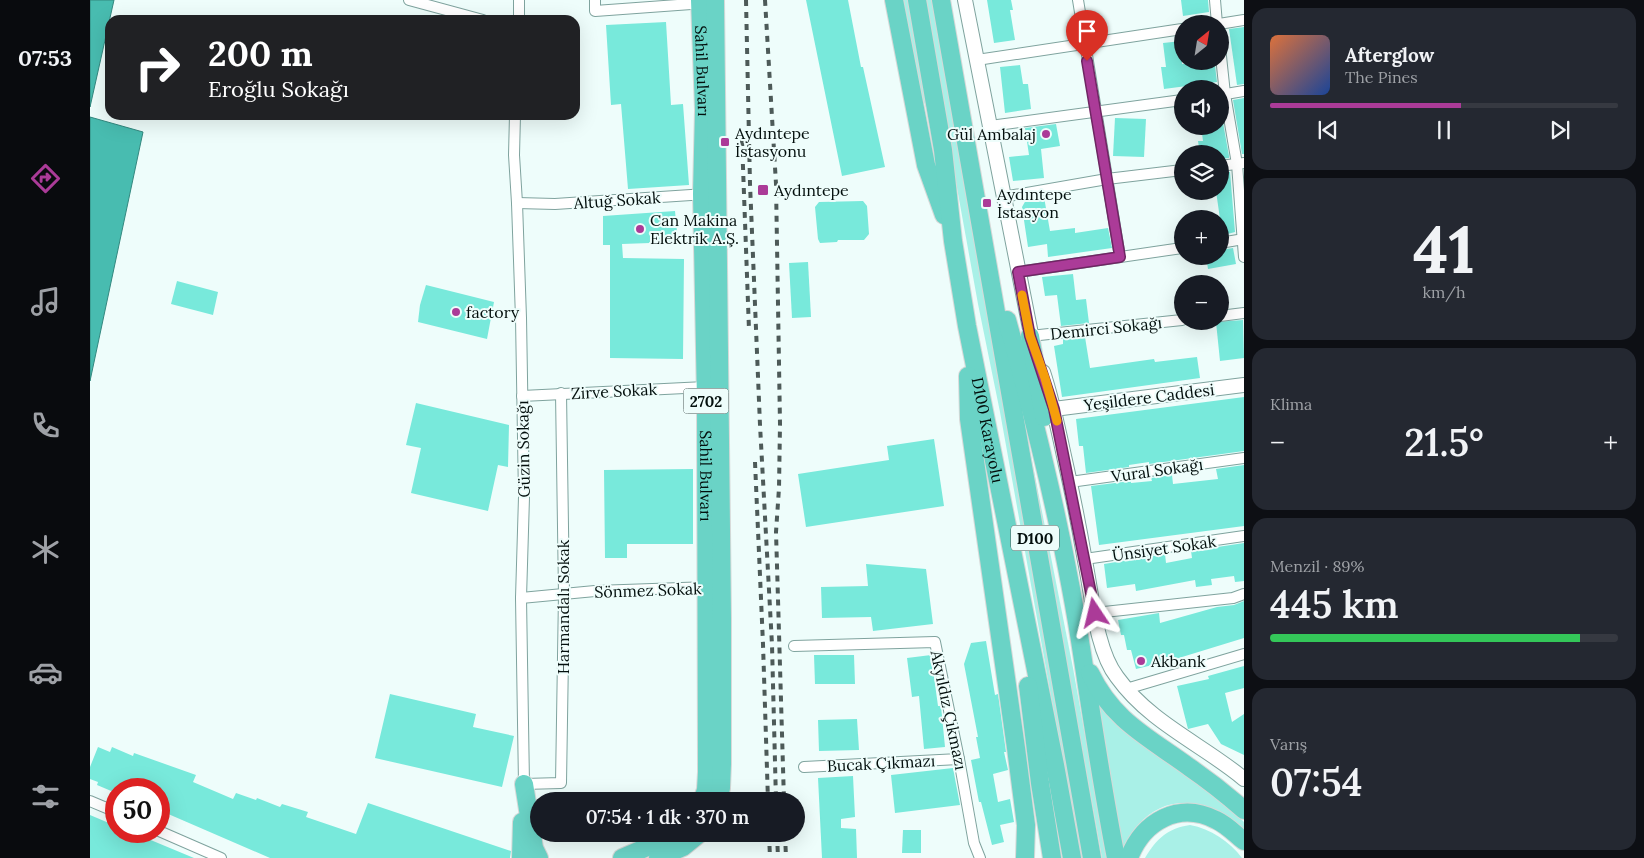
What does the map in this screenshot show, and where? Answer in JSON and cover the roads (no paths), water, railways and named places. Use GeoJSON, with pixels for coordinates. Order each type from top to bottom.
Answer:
{"type":"FeatureCollection","features":[{"type":"Feature","properties":{"kind":"highway"},"geometry":{"type":"LineString","coordinates":[[894,0],[926,165],[953,241]]}},
{"type":"Feature","properties":{"kind":"highway","name":"D100 Karayolu"},"geometry":{"type":"LineString","coordinates":[[916,0],[943,150],[953,241],[967,326],[1010,547],[1056,766],[1072,858]]}},
{"type":"Feature","properties":{"kind":"highway","name":"D100 Karayolu"},"geometry":{"type":"LineString","coordinates":[[942,0],[1092,858]]}},
{"type":"Feature","properties":{"kind":"highway","name":"Sahil Bulvarı"},"geometry":{"type":"LineString","coordinates":[[708,2],[704,110],[709,194],[722,618],[722,764],[720,792]]}},
{"type":"Feature","properties":{"kind":"highway","name":"Sahil Bulvarı"},"geometry":{"type":"LineString","coordinates":[[705,792],[707,772],[707,586],[705,387],[709,194]]}},
{"type":"Feature","properties":{"kind":"highway"},"geometry":{"type":"LineString","coordinates":[[979,218],[1031,406],[1051,492],[1083,660],[1116,858]]}},
{"type":"Feature","properties":{"kind":"highway"},"geometry":{"type":"LineString","coordinates":[[967,326],[969,420],[1016,748],[1026,825],[1027,858]]}},
{"type":"Feature","properties":{"kind":"highway"},"geometry":{"type":"LineString","coordinates":[[1030,336],[1043,410],[1051,492]]}},
{"type":"Feature","properties":{"kind":"highway"},"geometry":{"type":"LineString","coordinates":[[1010,547],[1040,783],[1052,858]]}},
{"type":"Feature","properties":{"kind":"highway"},"geometry":{"type":"LineString","coordinates":[[1083,660],[1101,695],[1126,723],[1192,768],[1244,810]]}},
{"type":"Feature","properties":{"kind":"highway"},"geometry":{"type":"LineString","coordinates":[[1027,858],[1034,839],[1040,783]]}},
{"type":"Feature","properties":{"kind":"highway"},"geometry":{"type":"LineString","coordinates":[[520,858],[524,784]]}},
{"type":"Feature","properties":{"kind":"highway"},"geometry":{"type":"LineString","coordinates":[[524,784],[534,848],[539,858]]}},
{"type":"Feature","properties":{"kind":"highway"},"geometry":{"type":"LineString","coordinates":[[1129,858],[1138,840],[1152,824],[1162,818],[1182,813],[1203,815],[1217,820],[1244,841]]}},
{"type":"Feature","properties":{"kind":"highway"},"geometry":{"type":"LineString","coordinates":[[622,858],[659,842]]}},
{"type":"Feature","properties":{"kind":"highway"},"geometry":{"type":"LineString","coordinates":[[658,858],[683,847],[689,842]]}},
{"type":"Feature","properties":{"kind":"main road"},"geometry":{"type":"LineString","coordinates":[[965,0],[1030,336],[1054,409],[1095,613],[1108,663],[1126,690],[1169,728],[1242,775]]}},
{"type":"Feature","properties":{"kind":"main road","name":"Yeşildere Caddesi"},"geometry":{"type":"LineString","coordinates":[[1054,409],[1244,385]]}},
{"type":"Feature","properties":{"kind":"street"},"geometry":{"type":"LineString","coordinates":[[409,0],[464,15]]}},
{"type":"Feature","properties":{"kind":"street"},"geometry":{"type":"LineString","coordinates":[[518,15],[520,0]]}},
{"type":"Feature","properties":{"kind":"street"},"geometry":{"type":"LineString","coordinates":[[595,0],[595,11],[708,2]]}},
{"type":"Feature","properties":{"kind":"street"},"geometry":{"type":"LineString","coordinates":[[1078,0],[1120,257]]}},
{"type":"Feature","properties":{"kind":"street"},"geometry":{"type":"LineString","coordinates":[[1215,0],[1217,15]]}},
{"type":"Feature","properties":{"kind":"street"},"geometry":{"type":"LineString","coordinates":[[1229,22],[1244,20]]}},
{"type":"Feature","properties":{"kind":"street"},"geometry":{"type":"LineString","coordinates":[[977,60],[1174,30]]}},
{"type":"Feature","properties":{"kind":"street"},"geometry":{"type":"LineString","coordinates":[[1229,93],[1244,91]]}},
{"type":"Feature","properties":{"kind":"street"},"geometry":{"type":"LineString","coordinates":[[990,126],[1174,101]]}},
{"type":"Feature","properties":{"kind":"street"},"geometry":{"type":"LineString","coordinates":[[1229,118],[1240,163],[1244,257]]}},
{"type":"Feature","properties":{"kind":"street","name":"Güzin Sokağı"},"geometry":{"type":"LineString","coordinates":[[515,120],[514,155],[517,203],[524,497],[521,598],[524,784]]}},
{"type":"Feature","properties":{"kind":"street"},"geometry":{"type":"LineString","coordinates":[[1004,197],[1174,171]]}},
{"type":"Feature","properties":{"kind":"street","name":"Altuğ Sokak"},"geometry":{"type":"LineString","coordinates":[[517,203],[555,204],[709,194]]}},
{"type":"Feature","properties":{"kind":"street"},"geometry":{"type":"LineString","coordinates":[[1229,241],[1243,239]]}},
{"type":"Feature","properties":{"kind":"street"},"geometry":{"type":"LineString","coordinates":[[1018,272],[1174,249]]}},
{"type":"Feature","properties":{"kind":"street"},"geometry":{"type":"LineString","coordinates":[[1229,315],[1244,313]]}},
{"type":"Feature","properties":{"kind":"street","name":"Demirci Sokağı"},"geometry":{"type":"LineString","coordinates":[[1030,336],[1174,321]]}},
{"type":"Feature","properties":{"kind":"street","name":"Zirve Sokak"},"geometry":{"type":"LineString","coordinates":[[522,396],[705,387]]}},
{"type":"Feature","properties":{"kind":"street","name":"Harmandalı Sokak"},"geometry":{"type":"LineString","coordinates":[[524,784],[561,783],[564,594],[561,394]]}},
{"type":"Feature","properties":{"kind":"street","name":"Vural Sokağı"},"geometry":{"type":"LineString","coordinates":[[1070,482],[1244,458]]}},
{"type":"Feature","properties":{"kind":"street","name":"Ünsiyet Sokak"},"geometry":{"type":"LineString","coordinates":[[1085,559],[1244,536]]}},
{"type":"Feature","properties":{"kind":"street","name":"Sönmez Sokak"},"geometry":{"type":"LineString","coordinates":[[521,598],[707,586],[712,588],[719,596],[722,618]]}},
{"type":"Feature","properties":{"kind":"street"},"geometry":{"type":"LineString","coordinates":[[1095,613],[1233,598],[1244,594]]}},
{"type":"Feature","properties":{"kind":"street","name":"Akyıldız Çıkmazı"},"geometry":{"type":"LineString","coordinates":[[794,646],[935,642],[974,843],[980,858]]}},
{"type":"Feature","properties":{"kind":"street"},"geometry":{"type":"LineString","coordinates":[[1126,690],[1244,654]]}},
{"type":"Feature","properties":{"kind":"street","name":"Bucak Çıkmazı"},"geometry":{"type":"LineString","coordinates":[[804,767],[959,759]]}},
{"type":"Feature","properties":{"kind":"street"},"geometry":{"type":"LineString","coordinates":[[90,801],[105,807]]}},
{"type":"Feature","properties":{"kind":"street"},"geometry":{"type":"LineString","coordinates":[[170,836],[221,858]]}},
{"type":"Feature","properties":{"kind":"railway"},"geometry":{"type":"LineString","coordinates":[[746,0],[750,184],[772,645],[776,792]]}},
{"type":"Feature","properties":{"kind":"railway"},"geometry":{"type":"LineString","coordinates":[[765,0],[776,184],[780,424],[776,532],[784,792]]}},
{"type":"Feature","properties":{"kind":"railway"},"geometry":{"type":"LineString","coordinates":[[742,140],[749,330]]}},
{"type":"Feature","properties":{"kind":"railway"},"geometry":{"type":"LineString","coordinates":[[755,462],[768,792]]}},
{"type":"Feature","properties":{"kind":"railway"},"geometry":{"type":"LineString","coordinates":[[769,842],[770,858]]}},
{"type":"Feature","properties":{"kind":"railway"},"geometry":{"type":"LineString","coordinates":[[777,842],[778,858]]}},
{"type":"Feature","properties":{"kind":"railway"},"geometry":{"type":"LineString","coordinates":[[785,842],[786,858]]}},
{"type":"Feature","properties":{"kind":"place","name":"Gül Ambalaj"},"geometry":{"type":"Point","coordinates":[1046,134]}},
{"type":"Feature","properties":{"kind":"place","name":"Aydıntepe İstasyonu"},"geometry":{"type":"Point","coordinates":[725,142]}},
{"type":"Feature","properties":{"kind":"place","name":"Aydıntepe"},"geometry":{"type":"Point","coordinates":[763,190]}},
{"type":"Feature","properties":{"kind":"place","name":"Aydıntepe İstasyon"},"geometry":{"type":"Point","coordinates":[987,203]}},
{"type":"Feature","properties":{"kind":"place","name":"Can Makina Elektrik A.Ş."},"geometry":{"type":"Point","coordinates":[640,229]}},
{"type":"Feature","properties":{"kind":"place","name":"factory"},"geometry":{"type":"Point","coordinates":[456,312]}},
{"type":"Feature","properties":{"kind":"place","name":"Akbank"},"geometry":{"type":"Point","coordinates":[1141,661]}}]}
